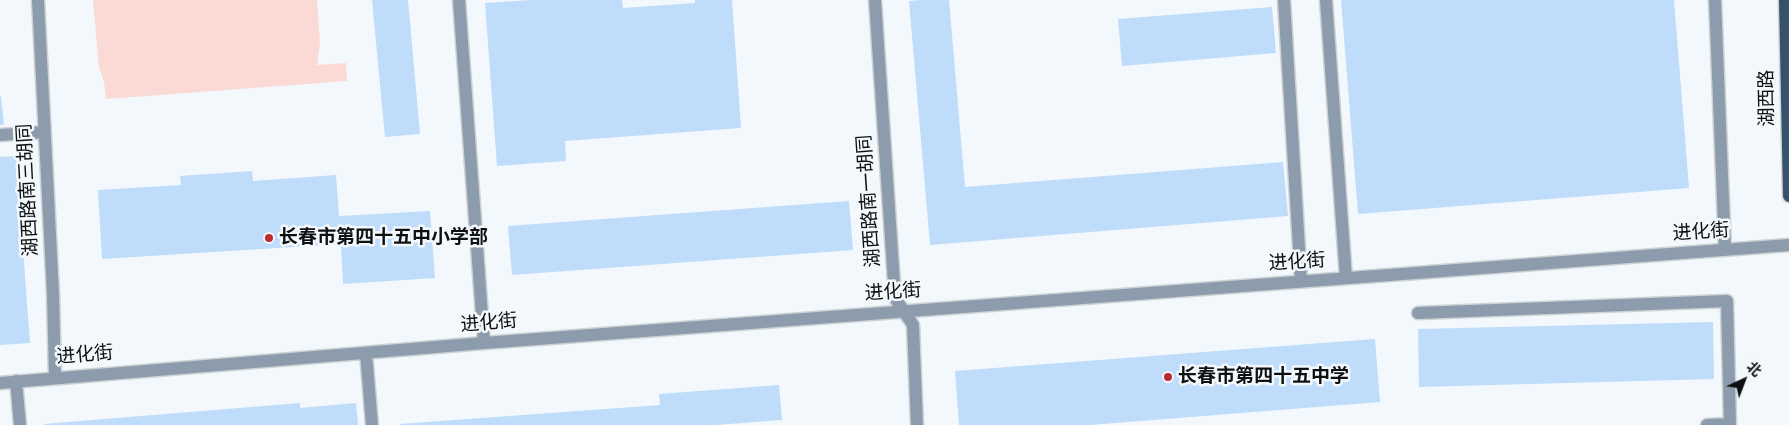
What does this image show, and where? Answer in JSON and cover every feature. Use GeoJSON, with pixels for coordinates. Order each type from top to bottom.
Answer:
{"type":"FeatureCollection","features":[{"type":"Feature","properties":{"kind":"main road","name":"湖西路"},"geometry":{"type":"LineString","coordinates":[[1785,0],[1789,196]]}},
{"type":"Feature","properties":{"kind":"street","name":"湖西路南三胡同"},"geometry":{"type":"LineString","coordinates":[[38,0],[54,294],[55,377]]}},
{"type":"Feature","properties":{"kind":"street"},"geometry":{"type":"LineString","coordinates":[[459,0],[484,343]]}},
{"type":"Feature","properties":{"kind":"street","name":"湖西路南一胡同"},"geometry":{"type":"LineString","coordinates":[[875,0],[896,298],[913,325],[917,425]]}},
{"type":"Feature","properties":{"kind":"street"},"geometry":{"type":"LineString","coordinates":[[1284,0],[1301,281]]}},
{"type":"Feature","properties":{"kind":"street"},"geometry":{"type":"LineString","coordinates":[[1326,0],[1346,278]]}},
{"type":"Feature","properties":{"kind":"street"},"geometry":{"type":"LineString","coordinates":[[1715,0],[1726,250]]}},
{"type":"Feature","properties":{"kind":"street"},"geometry":{"type":"LineString","coordinates":[[0,135],[45,132]]}},
{"type":"Feature","properties":{"kind":"street","name":"进化街"},"geometry":{"type":"LineString","coordinates":[[0,383],[484,343],[1789,245]]}},
{"type":"Feature","properties":{"kind":"street"},"geometry":{"type":"LineString","coordinates":[[1418,313],[1727,302],[1730,425],[1707,425]]}},
{"type":"Feature","properties":{"kind":"street"},"geometry":{"type":"LineString","coordinates":[[366,353],[372,425]]}},
{"type":"Feature","properties":{"kind":"street"},"geometry":{"type":"LineString","coordinates":[[16,381],[20,425]]}},
{"type":"Feature","properties":{"kind":"shaded area"},"geometry":{"type":"Polygon","coordinates":[[[93,0],[317,0],[320,43],[317,65],[346,63],[347,81],[106,99],[104,81],[99,68],[93,0]]]}},
{"type":"Feature","properties":{"kind":"building"},"geometry":{"type":"Polygon","coordinates":[[[372,0],[408,0],[420,134],[385,137],[372,0]]]}},
{"type":"Feature","properties":{"kind":"building"},"geometry":{"type":"Polygon","coordinates":[[[531,0],[622,0],[623,8],[695,3],[695,0],[732,0],[741,128],[565,141],[566,161],[497,166],[485,3],[531,0]]]}},
{"type":"Feature","properties":{"kind":"building"},"geometry":{"type":"Polygon","coordinates":[[[949,0],[965,187],[1283,162],[1288,216],[930,245],[909,1],[949,0]]]}},
{"type":"Feature","properties":{"kind":"building"},"geometry":{"type":"Polygon","coordinates":[[[1341,0],[1674,0],[1689,188],[1358,214],[1341,0]]]}},
{"type":"Feature","properties":{"kind":"building"},"geometry":{"type":"Polygon","coordinates":[[[1272,7],[1276,53],[1122,66],[1118,19],[1272,7]]]}},
{"type":"Feature","properties":{"kind":"building"},"geometry":{"type":"Polygon","coordinates":[[[1,96],[4,125],[0,125],[1,96]]]}},
{"type":"Feature","properties":{"kind":"building"},"geometry":{"type":"Polygon","coordinates":[[[16,156],[30,343],[0,345],[0,157],[16,156]]]}},
{"type":"Feature","properties":{"kind":"building"},"geometry":{"type":"Polygon","coordinates":[[[252,171],[253,181],[336,175],[339,216],[430,211],[435,278],[343,284],[341,244],[102,259],[98,190],[181,185],[180,176],[252,171]]]}},
{"type":"Feature","properties":{"kind":"building"},"geometry":{"type":"Polygon","coordinates":[[[849,201],[853,250],[512,275],[508,226],[849,201]]]}},
{"type":"Feature","properties":{"kind":"building"},"geometry":{"type":"Polygon","coordinates":[[[1713,322],[1714,379],[1419,387],[1418,329],[1713,322]]]}},
{"type":"Feature","properties":{"kind":"building"},"geometry":{"type":"Polygon","coordinates":[[[1375,339],[1380,402],[1090,425],[959,425],[955,371],[1375,339]]]}},
{"type":"Feature","properties":{"kind":"building"},"geometry":{"type":"Polygon","coordinates":[[[779,385],[782,420],[716,425],[400,425],[660,405],[659,394],[779,385]]]}},
{"type":"Feature","properties":{"kind":"building"},"geometry":{"type":"Polygon","coordinates":[[[300,403],[300,408],[356,403],[358,425],[44,425],[44,424],[300,403]]]}},
{"type":"Feature","properties":{"kind":"place","name":"长春市第四十五中小学部"},"geometry":{"type":"Point","coordinates":[269,238]}},
{"type":"Feature","properties":{"kind":"place","name":"长春市第四十五中学"},"geometry":{"type":"Point","coordinates":[1168,377]}}]}
